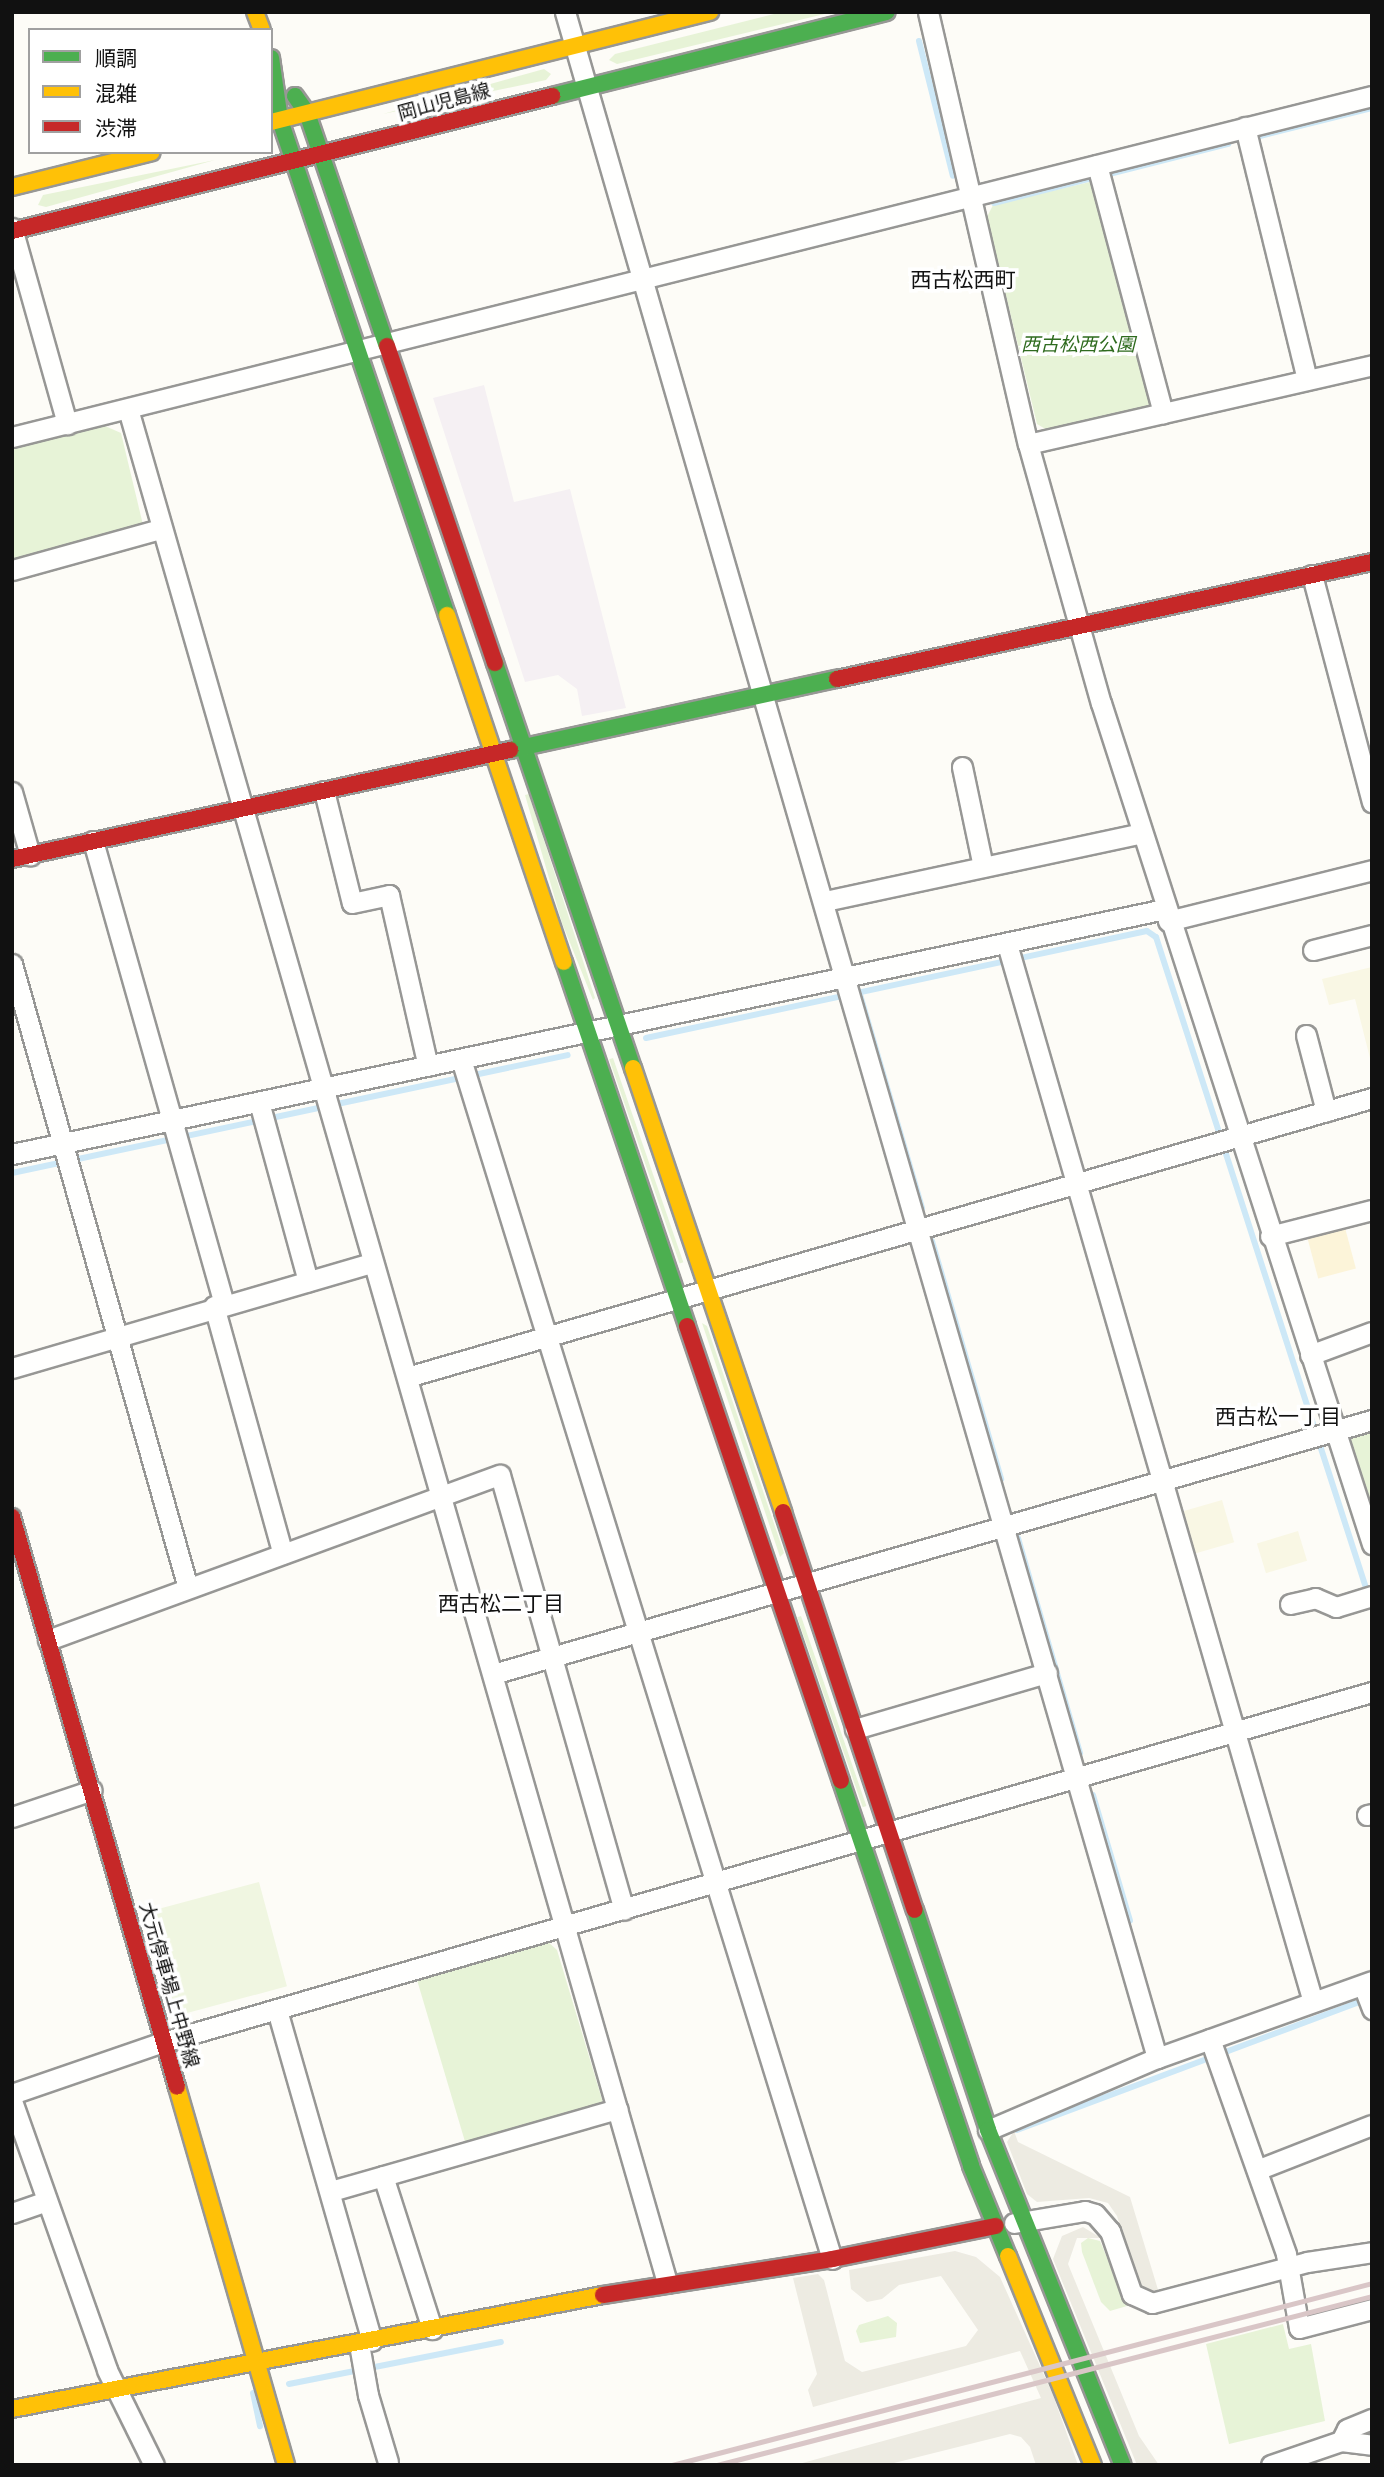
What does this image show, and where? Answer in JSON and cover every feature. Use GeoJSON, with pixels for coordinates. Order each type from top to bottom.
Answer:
{"type":"FeatureCollection","features":[{"type":"Feature","properties":{"kind":"street"},"geometry":{"type":"LineString","coordinates":[[565,12],[850,989],[1157,2058]]}},
{"type":"Feature","properties":{"kind":"street","name":"岡山児島線"},"geometry":{"type":"LineString","coordinates":[[276,121],[710,12]]}},
{"type":"Feature","properties":{"kind":"street","name":"岡山児島線"},"geometry":{"type":"LineString","coordinates":[[13,230],[294,163],[887,12]]}},
{"type":"Feature","properties":{"kind":"street"},"geometry":{"type":"LineString","coordinates":[[928,12],[1028,444],[1079,626],[1166,915],[1228,1140],[1270,1236],[1310,1356],[1323,1435],[1372,1544]]}},
{"type":"Feature","properties":{"kind":"street"},"geometry":{"type":"LineString","coordinates":[[273,63],[307,113],[322,156],[708,1287],[988,2130],[1123,2465]]}},
{"type":"Feature","properties":{"kind":"street"},"geometry":{"type":"LineString","coordinates":[[273,63],[276,121],[294,163],[497,752],[677,1297],[862,1839],[996,2226],[1093,2465]]}},
{"type":"Feature","properties":{"kind":"street"},"geometry":{"type":"LineString","coordinates":[[12,437],[1372,96]]}},
{"type":"Feature","properties":{"kind":"street"},"geometry":{"type":"LineString","coordinates":[[1245,127],[1307,380]]}},
{"type":"Feature","properties":{"kind":"street"},"geometry":{"type":"LineString","coordinates":[[12,187],[144,154]]}},
{"type":"Feature","properties":{"kind":"street"},"geometry":{"type":"LineString","coordinates":[[1097,165],[1163,413]]}},
{"type":"Feature","properties":{"kind":"street"},"geometry":{"type":"LineString","coordinates":[[13,230],[67,424]]}},
{"type":"Feature","properties":{"kind":"street"},"geometry":{"type":"LineString","coordinates":[[1028,444],[1372,365]]}},
{"type":"Feature","properties":{"kind":"street"},"geometry":{"type":"LineString","coordinates":[[128,409],[160,529],[244,808],[325,1100],[667,2283]]}},
{"type":"Feature","properties":{"kind":"street"},"geometry":{"type":"LineString","coordinates":[[12,570],[160,529]]}},
{"type":"Feature","properties":{"kind":"street"},"geometry":{"type":"LineString","coordinates":[[12,792],[21,857],[1372,562]]}},
{"type":"Feature","properties":{"kind":"street"},"geometry":{"type":"LineString","coordinates":[[1312,575],[1372,802]]}},
{"type":"Feature","properties":{"kind":"street"},"geometry":{"type":"LineString","coordinates":[[962,767],[983,867]]}},
{"type":"Feature","properties":{"kind":"street"},"geometry":{"type":"LineString","coordinates":[[324,791],[352,903],[389,895],[428,1066]]}},
{"type":"Feature","properties":{"kind":"street"},"geometry":{"type":"LineString","coordinates":[[824,901],[1142,833]]}},
{"type":"Feature","properties":{"kind":"street"},"geometry":{"type":"LineString","coordinates":[[93,841],[175,1131],[283,1554]]}},
{"type":"Feature","properties":{"kind":"street"},"geometry":{"type":"LineString","coordinates":[[12,1154],[64,1155],[325,1100],[428,1066],[464,1070],[591,1032],[850,989],[1010,955],[1166,915],[1372,870]]}},
{"type":"Feature","properties":{"kind":"street"},"geometry":{"type":"LineString","coordinates":[[1313,950],[1372,935]]}},
{"type":"Feature","properties":{"kind":"street"},"geometry":{"type":"LineString","coordinates":[[1010,955],[1074,1185],[1313,2002]]}},
{"type":"Feature","properties":{"kind":"street"},"geometry":{"type":"LineString","coordinates":[[12,964],[115,1340],[188,1588]]}},
{"type":"Feature","properties":{"kind":"street"},"geometry":{"type":"LineString","coordinates":[[1306,1035],[1326,1111]]}},
{"type":"Feature","properties":{"kind":"street"},"geometry":{"type":"LineString","coordinates":[[464,1070],[832,2259]]}},
{"type":"Feature","properties":{"kind":"street"},"geometry":{"type":"LineString","coordinates":[[407,1377],[708,1287],[918,1230],[1372,1098]]}},
{"type":"Feature","properties":{"kind":"street"},"geometry":{"type":"LineString","coordinates":[[262,1113],[308,1281]]}},
{"type":"Feature","properties":{"kind":"street"},"geometry":{"type":"LineString","coordinates":[[1270,1236],[1372,1209]]}},
{"type":"Feature","properties":{"kind":"street"},"geometry":{"type":"LineString","coordinates":[[12,1368],[115,1340],[219,1305],[373,1264]]}},
{"type":"Feature","properties":{"kind":"street"},"geometry":{"type":"LineString","coordinates":[[1310,1356],[1372,1332]]}},
{"type":"Feature","properties":{"kind":"street"},"geometry":{"type":"LineString","coordinates":[[493,1674],[778,1588],[1372,1420]]}},
{"type":"Feature","properties":{"kind":"street"},"geometry":{"type":"LineString","coordinates":[[48,1640],[500,1475],[624,1910]]}},
{"type":"Feature","properties":{"kind":"street","name":"大元停車場上中野線"},"geometry":{"type":"LineString","coordinates":[[13,1521],[286,2465]]}},
{"type":"Feature","properties":{"kind":"street"},"geometry":{"type":"LineString","coordinates":[[1290,1604],[1315,1598],[1336,1607],[1368,1597]]}},
{"type":"Feature","properties":{"kind":"street"},"geometry":{"type":"LineString","coordinates":[[855,1729],[1047,1673]]}},
{"type":"Feature","properties":{"kind":"street"},"geometry":{"type":"LineString","coordinates":[[12,2094],[163,2042],[1372,1692]]}},
{"type":"Feature","properties":{"kind":"street"},"geometry":{"type":"LineString","coordinates":[[12,1817],[92,1790]]}},
{"type":"Feature","properties":{"kind":"street"},"geometry":{"type":"LineString","coordinates":[[988,2130],[1157,2058],[1214,2050],[1313,2002],[1368,1995]]}},
{"type":"Feature","properties":{"kind":"street"},"geometry":{"type":"LineString","coordinates":[[277,2010],[331,2191],[365,2343],[364,2370],[388,2462]]}},
{"type":"Feature","properties":{"kind":"street"},"geometry":{"type":"LineString","coordinates":[[1214,2050],[1288,2267],[1299,2328],[1372,2309]]}},
{"type":"Feature","properties":{"kind":"street"},"geometry":{"type":"LineString","coordinates":[[12,2101],[107,2370],[154,2465]]}},
{"type":"Feature","properties":{"kind":"street"},"geometry":{"type":"LineString","coordinates":[[331,2191],[617,2109]]}},
{"type":"Feature","properties":{"kind":"street"},"geometry":{"type":"LineString","coordinates":[[1257,2170],[1372,2125]]}},
{"type":"Feature","properties":{"kind":"street"},"geometry":{"type":"LineString","coordinates":[[383,2176],[432,2329]]}},
{"type":"Feature","properties":{"kind":"street"},"geometry":{"type":"LineString","coordinates":[[12,2213],[46,2201]]}},
{"type":"Feature","properties":{"kind":"street"},"geometry":{"type":"LineString","coordinates":[[12,2409],[258,2364],[667,2283],[832,2259],[1085,2211],[1104,2221],[1127,2283],[1140,2301],[1152,2303],[1288,2267],[1372,2252]]}},
{"type":"Feature","properties":{"kind":"street"},"geometry":{"type":"LineString","coordinates":[[1341,2441],[1347,2429],[1372,2419]]}},
{"type":"Feature","properties":{"kind":"street"},"geometry":{"type":"LineString","coordinates":[[1271,2465],[1341,2441],[1372,2445]]}},
{"type":"Feature","properties":{"kind":"shaded area"},"geometry":{"type":"Polygon","coordinates":[[[484,385],[514,502],[570,489],[626,708],[582,716],[577,689],[558,675],[525,682],[433,398],[484,385]]]}},
{"type":"Feature","properties":{"kind":"shaded area"},"geometry":{"type":"Polygon","coordinates":[[[1372,967],[1372,1066],[1355,999],[1329,1005],[1322,979],[1372,967]]]}},
{"type":"Feature","properties":{"kind":"shaded area"},"geometry":{"type":"Polygon","coordinates":[[[1222,1500],[1234,1542],[1191,1555],[1179,1512],[1222,1500]]]}},
{"type":"Feature","properties":{"kind":"shaded area"},"geometry":{"type":"Polygon","coordinates":[[[1298,1531],[1307,1561],[1266,1573],[1257,1544],[1298,1531]]]}},
{"type":"Feature","properties":{"kind":"shaded area"},"geometry":{"type":"Polygon","coordinates":[[[1014,2131],[1018,2142],[1130,2197],[1159,2293],[1151,2295],[1138,2285],[1117,2216],[1108,2203],[1089,2198],[1037,2202],[1027,2194],[1007,2142],[1014,2131]]]}},
{"type":"Feature","properties":{"kind":"shaded area"},"geometry":{"type":"Polygon","coordinates":[[[1083,2227],[1101,2238],[1077,2238],[1068,2264],[1139,2436],[1159,2465],[1137,2465],[1053,2259],[1062,2236],[1083,2227]]]}},
{"type":"Feature","properties":{"kind":"shaded area"},"geometry":{"type":"Polygon","coordinates":[[[955,2251],[976,2257],[1000,2277],[1053,2395],[1078,2465],[1036,2465],[1030,2447],[1021,2437],[1010,2434],[886,2465],[795,2465],[1041,2398],[1020,2351],[813,2407],[808,2390],[817,2374],[793,2278],[818,2274],[824,2280],[845,2361],[862,2372],[966,2346],[978,2330],[941,2276],[899,2285],[882,2299],[867,2302],[851,2289],[849,2270],[955,2251]]]}},
{"type":"Feature","properties":{"kind":"green space"},"geometry":{"type":"Polygon","coordinates":[[[833,12],[617,64],[609,60],[615,54],[774,14],[833,12]]]}},
{"type":"Feature","properties":{"kind":"green space"},"geometry":{"type":"Polygon","coordinates":[[[544,69],[551,74],[546,80],[383,114],[544,69]]]}},
{"type":"Feature","properties":{"kind":"green space"},"geometry":{"type":"Polygon","coordinates":[[[215,160],[46,207],[38,205],[43,195],[215,160]]]}},
{"type":"Feature","properties":{"kind":"green space","name":"西古松西公園"},"geometry":{"type":"Polygon","coordinates":[[[1090,182],[1096,185],[1154,400],[1149,408],[1047,430],[1037,424],[987,217],[993,205],[1090,182]]]}},
{"type":"Feature","properties":{"kind":"green space"},"geometry":{"type":"Polygon","coordinates":[[[105,426],[121,433],[144,529],[12,566],[12,449],[105,426]]]}},
{"type":"Feature","properties":{"kind":"green space"},"geometry":{"type":"Polygon","coordinates":[[[529,794],[595,998],[593,1000],[562,923],[525,795],[529,794]]]}},
{"type":"Feature","properties":{"kind":"green space"},"geometry":{"type":"Polygon","coordinates":[[[613,1058],[683,1262],[680,1264],[609,1059],[613,1058]]]}},
{"type":"Feature","properties":{"kind":"green space"},"geometry":{"type":"Polygon","coordinates":[[[702,1323],[707,1326],[784,1553],[780,1557],[702,1323]]]}},
{"type":"Feature","properties":{"kind":"green space"},"geometry":{"type":"Polygon","coordinates":[[[1372,1426],[1372,1517],[1348,1445],[1354,1431],[1372,1426]]]}},
{"type":"Feature","properties":{"kind":"green space"},"geometry":{"type":"Polygon","coordinates":[[[801,1616],[866,1806],[863,1807],[797,1617],[801,1616]]]}},
{"type":"Feature","properties":{"kind":"green space"},"geometry":{"type":"Polygon","coordinates":[[[259,1882],[287,1986],[177,2016],[149,1912],[259,1882]]]}},
{"type":"Feature","properties":{"kind":"green space"},"geometry":{"type":"Polygon","coordinates":[[[547,1941],[557,1950],[604,2106],[466,2145],[417,1980],[547,1941]]]}},
{"type":"Feature","properties":{"kind":"green space"},"geometry":{"type":"Polygon","coordinates":[[[1088,2238],[1100,2241],[1127,2306],[1110,2311],[1101,2302],[1082,2252],[1081,2243],[1088,2238]]]}},
{"type":"Feature","properties":{"kind":"green space"},"geometry":{"type":"Polygon","coordinates":[[[888,2316],[897,2323],[896,2337],[860,2343],[856,2331],[859,2325],[888,2316]]]}},
{"type":"Feature","properties":{"kind":"green space"},"geometry":{"type":"Polygon","coordinates":[[[1283,2324],[1289,2349],[1311,2344],[1325,2421],[1229,2444],[1206,2344],[1283,2324]]]}},
{"type":"Feature","properties":{"kind":"sand"},"geometry":{"type":"Polygon","coordinates":[[[1344,1224],[1356,1268],[1318,1279],[1306,1234],[1344,1224]]]}},
{"type":"Feature","properties":{"kind":"waterway"},"geometry":{"type":"LineString","coordinates":[[919,41],[953,176]]}},
{"type":"Feature","properties":{"kind":"waterway"},"geometry":{"type":"LineString","coordinates":[[1260,136],[1372,108]]}},
{"type":"Feature","properties":{"kind":"waterway"},"geometry":{"type":"LineString","coordinates":[[1113,173],[1228,144]]}},
{"type":"Feature","properties":{"kind":"waterway"},"geometry":{"type":"LineString","coordinates":[[994,203],[1088,179]]}},
{"type":"Feature","properties":{"kind":"waterway"},"geometry":{"type":"LineString","coordinates":[[646,1038],[1147,931],[1156,937],[1368,1594]]}},
{"type":"Feature","properties":{"kind":"waterway"},"geometry":{"type":"LineString","coordinates":[[859,991],[922,1208]]}},
{"type":"Feature","properties":{"kind":"waterway"},"geometry":{"type":"LineString","coordinates":[[12,1173],[568,1055]]}},
{"type":"Feature","properties":{"kind":"waterway"},"geometry":{"type":"LineString","coordinates":[[932,1241],[1001,1479]]}},
{"type":"Feature","properties":{"kind":"waterway"},"geometry":{"type":"LineString","coordinates":[[1018,1538],[1080,1753]]}},
{"type":"Feature","properties":{"kind":"waterway"},"geometry":{"type":"LineString","coordinates":[[1093,1795],[1130,1921]]}},
{"type":"Feature","properties":{"kind":"waterway"},"geometry":{"type":"LineString","coordinates":[[1017,2130],[1367,1999]]}},
{"type":"Feature","properties":{"kind":"waterway"},"geometry":{"type":"LineString","coordinates":[[289,2384],[501,2342]]}},
{"type":"Feature","properties":{"kind":"waterway"},"geometry":{"type":"LineString","coordinates":[[253,2393],[260,2426]]}},
{"type":"Feature","properties":{"kind":"railway"},"geometry":{"type":"LineString","coordinates":[[672,2465],[1372,2283]]}},
{"type":"Feature","properties":{"kind":"railway"},"geometry":{"type":"LineString","coordinates":[[717,2465],[1372,2296]]}},
{"type":"Feature","properties":{"kind":"traffic: fast"},"geometry":{"type":"LineString","coordinates":[[552,96],[887,12]]}},
{"type":"Feature","properties":{"kind":"traffic: fast"},"geometry":{"type":"LineString","coordinates":[[273,72],[280,120],[447,615]]}},
{"type":"Feature","properties":{"kind":"traffic: fast"},"geometry":{"type":"LineString","coordinates":[[295,96],[307,113],[387,346]]}},
{"type":"Feature","properties":{"kind":"traffic: fast"},"geometry":{"type":"LineString","coordinates":[[495,663],[633,1068]]}},
{"type":"Feature","properties":{"kind":"traffic: fast"},"geometry":{"type":"LineString","coordinates":[[510,750],[837,679]]}},
{"type":"Feature","properties":{"kind":"traffic: fast"},"geometry":{"type":"LineString","coordinates":[[564,962],[687,1326]]}},
{"type":"Feature","properties":{"kind":"traffic: fast"},"geometry":{"type":"LineString","coordinates":[[841,1781],[971,2166],[1008,2256]]}},
{"type":"Feature","properties":{"kind":"traffic: fast"},"geometry":{"type":"LineString","coordinates":[[915,1910],[988,2130],[1123,2465]]}},
{"type":"Feature","properties":{"kind":"traffic: slow"},"geometry":{"type":"LineString","coordinates":[[255,12],[261,28]]}},
{"type":"Feature","properties":{"kind":"traffic: slow"},"geometry":{"type":"LineString","coordinates":[[273,121],[710,12]]}},
{"type":"Feature","properties":{"kind":"traffic: slow"},"geometry":{"type":"LineString","coordinates":[[12,187],[144,154]]}},
{"type":"Feature","properties":{"kind":"traffic: slow"},"geometry":{"type":"LineString","coordinates":[[447,615],[564,962]]}},
{"type":"Feature","properties":{"kind":"traffic: slow"},"geometry":{"type":"LineString","coordinates":[[633,1068],[783,1512]]}},
{"type":"Feature","properties":{"kind":"traffic: slow"},"geometry":{"type":"LineString","coordinates":[[177,2087],[286,2465]]}},
{"type":"Feature","properties":{"kind":"traffic: slow"},"geometry":{"type":"LineString","coordinates":[[1008,2256],[1093,2465]]}},
{"type":"Feature","properties":{"kind":"traffic: slow"},"geometry":{"type":"LineString","coordinates":[[12,2409],[603,2295]]}},
{"type":"Feature","properties":{"kind":"traffic: jam"},"geometry":{"type":"LineString","coordinates":[[12,231],[552,96]]}},
{"type":"Feature","properties":{"kind":"traffic: jam"},"geometry":{"type":"LineString","coordinates":[[387,346],[495,663]]}},
{"type":"Feature","properties":{"kind":"traffic: jam"},"geometry":{"type":"LineString","coordinates":[[837,679],[1372,562]]}},
{"type":"Feature","properties":{"kind":"traffic: jam"},"geometry":{"type":"LineString","coordinates":[[12,859],[510,750]]}},
{"type":"Feature","properties":{"kind":"traffic: jam"},"geometry":{"type":"LineString","coordinates":[[687,1326],[841,1781]]}},
{"type":"Feature","properties":{"kind":"traffic: jam"},"geometry":{"type":"LineString","coordinates":[[783,1512],[915,1910]]}},
{"type":"Feature","properties":{"kind":"traffic: jam"},"geometry":{"type":"LineString","coordinates":[[12,1517],[177,2087]]}},
{"type":"Feature","properties":{"kind":"traffic: jam"},"geometry":{"type":"LineString","coordinates":[[603,2295],[832,2259],[996,2226]]}},
{"type":"Feature","properties":{"kind":"district","name":"西古松西町"},"geometry":{"type":"Point","coordinates":[963,280]}},
{"type":"Feature","properties":{"kind":"district","name":"西古松一丁目"},"geometry":{"type":"Point","coordinates":[1278,1417]}},
{"type":"Feature","properties":{"kind":"district","name":"西古松二丁目"},"geometry":{"type":"Point","coordinates":[501,1604]}}]}
